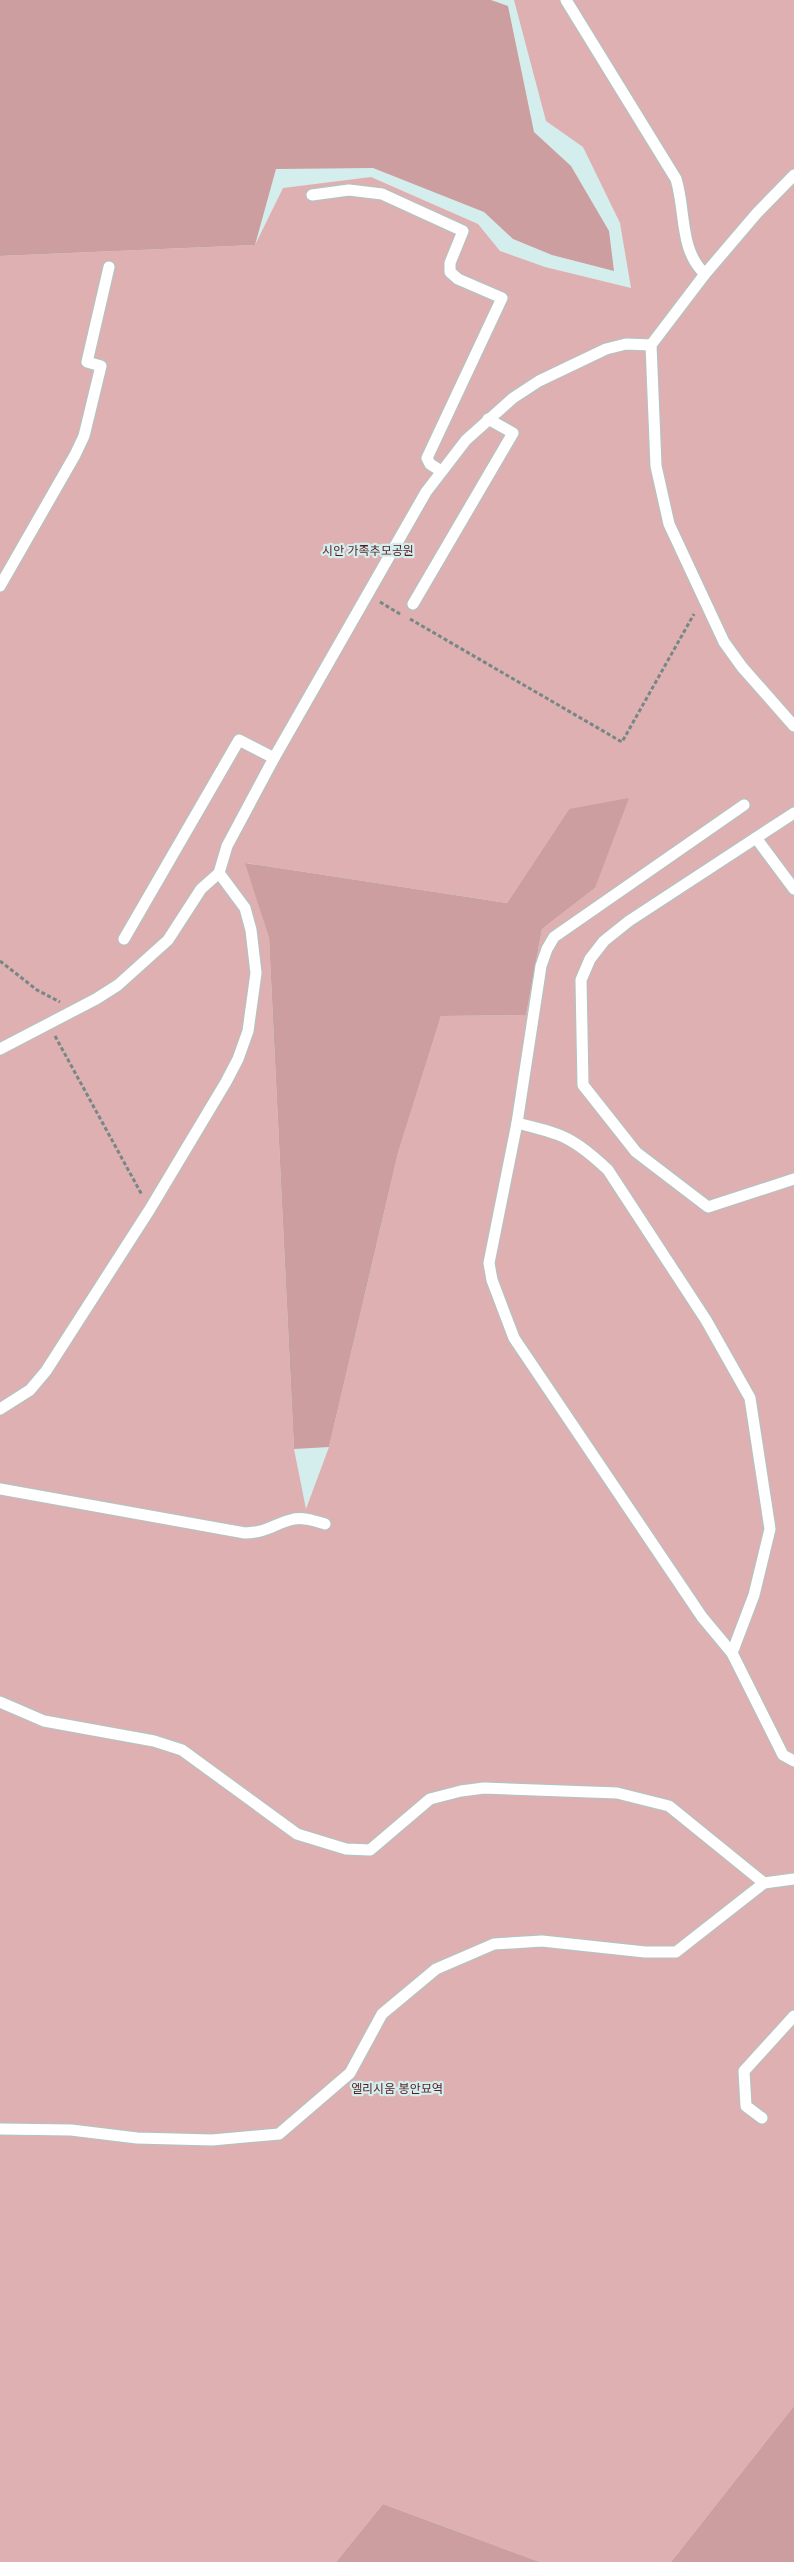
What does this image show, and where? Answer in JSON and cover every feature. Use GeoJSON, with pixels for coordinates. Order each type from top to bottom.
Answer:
{"type":"FeatureCollection","features":[{"type":"Feature","properties":{"kind":"lane"},"geometry":{"type":"LineString","coordinates":[[566,0],[676,179],[681,194],[689,254],[695,265],[704,274]]}},
{"type":"Feature","properties":{"kind":"lane"},"geometry":{"type":"LineString","coordinates":[[794,175],[757,213],[704,274],[651,345],[656,466],[661,496],[669,524],[724,642],[742,667],[794,726]]}},
{"type":"Feature","properties":{"kind":"lane"},"geometry":{"type":"LineString","coordinates":[[312,195],[349,190],[382,194],[463,231],[450,263],[450,272],[458,279],[502,298],[428,458],[430,464],[441,471]]}},
{"type":"Feature","properties":{"kind":"lane"},"geometry":{"type":"LineString","coordinates":[[0,586],[76,456],[84,436],[100,366],[87,362],[109,268]]}},
{"type":"Feature","properties":{"kind":"lane"},"geometry":{"type":"LineString","coordinates":[[0,1050],[76,1010],[118,985],[168,940],[201,889],[219,873],[226,846],[274,758],[426,492],[466,440],[513,398],[539,381],[606,349],[626,344],[651,345]]}},
{"type":"Feature","properties":{"kind":"lane"},"geometry":{"type":"LineString","coordinates":[[414,604],[513,433],[488,419]]}},
{"type":"Feature","properties":{"kind":"lane"},"geometry":{"type":"LineString","coordinates":[[124,939],[239,740],[274,758]]}},
{"type":"Feature","properties":{"kind":"lane"},"geometry":{"type":"LineString","coordinates":[[744,805],[554,938],[547,949],[542,966],[516,1123],[489,1263],[492,1280],[514,1338],[702,1617],[732,1653],[783,1755],[794,1762]]}},
{"type":"Feature","properties":{"kind":"lane"},"geometry":{"type":"LineString","coordinates":[[794,813],[629,921],[604,941],[590,959],[581,980],[583,1085],[636,1152],[708,1206],[794,1179]]}},
{"type":"Feature","properties":{"kind":"lane"},"geometry":{"type":"LineString","coordinates":[[756,838],[794,889]]}},
{"type":"Feature","properties":{"kind":"lane"},"geometry":{"type":"LineString","coordinates":[[0,1409],[30,1390],[46,1371],[150,1209],[238,1059],[248,1031],[256,973],[251,930],[245,908],[219,873]]}},
{"type":"Feature","properties":{"kind":"lane"},"geometry":{"type":"LineString","coordinates":[[516,1123],[560,1133],[590,1153],[608,1170],[706,1320],[750,1398],[770,1529],[754,1595],[732,1653]]}},
{"type":"Feature","properties":{"kind":"lane"},"geometry":{"type":"LineString","coordinates":[[0,1489],[245,1533],[262,1532],[294,1519],[306,1518],[325,1524]]}},
{"type":"Feature","properties":{"kind":"lane"},"geometry":{"type":"LineString","coordinates":[[0,1702],[44,1721],[154,1741],[182,1750],[297,1834],[346,1849],[370,1850],[430,1799],[461,1791],[484,1788],[616,1793],[669,1806],[764,1882]]}},
{"type":"Feature","properties":{"kind":"lane"},"geometry":{"type":"LineString","coordinates":[[0,2129],[71,2130],[137,2138],[212,2140],[279,2134],[350,2073],[382,2014],[436,1969],[494,1944],[542,1941],[644,1952],[676,1952],[764,1882],[794,1879]]}},
{"type":"Feature","properties":{"kind":"lane"},"geometry":{"type":"LineString","coordinates":[[762,2118],[746,2106],[744,2071],[794,2016]]}},
{"type":"Feature","properties":{"kind":"path"},"geometry":{"type":"LineString","coordinates":[[368,595],[622,742],[703,598]]}},
{"type":"Feature","properties":{"kind":"path"},"geometry":{"type":"LineString","coordinates":[[0,961],[37,990],[76,1010]]}},
{"type":"Feature","properties":{"kind":"path"},"geometry":{"type":"LineString","coordinates":[[48,1024],[150,1209]]}},
{"type":"Feature","properties":{"kind":"green space"},"geometry":{"type":"Polygon","coordinates":[[[514,0],[794,0],[794,2406],[671,2562],[540,2562],[383,2504],[336,2562],[0,2562],[0,256],[255,245],[283,188],[371,177],[478,224],[500,251],[545,267],[631,288],[620,223],[583,147],[546,121],[514,0]],[[569,809],[507,903],[246,863],[269,938],[294,1449],[306,1509],[329,1447],[398,1153],[441,1016],[526,1015],[542,929],[595,888],[569,809]]]}},
{"type":"Feature","properties":{"kind":"shaded area"},"geometry":{"type":"Polygon","coordinates":[[[0,0],[491,0],[508,6],[534,132],[571,166],[609,231],[614,271],[552,255],[513,239],[484,212],[373,168],[276,169],[255,245],[0,256],[0,0]]]}},
{"type":"Feature","properties":{"kind":"shaded area"},"geometry":{"type":"Polygon","coordinates":[[[629,798],[595,888],[542,929],[526,1015],[441,1016],[398,1153],[329,1447],[294,1449],[269,938],[245,863],[507,903],[569,809],[629,798]]]}},
{"type":"Feature","properties":{"kind":"shaded area"},"geometry":{"type":"Polygon","coordinates":[[[794,2406],[794,2562],[671,2562],[794,2406]]]}},
{"type":"Feature","properties":{"kind":"shaded area"},"geometry":{"type":"Polygon","coordinates":[[[383,2504],[540,2562],[336,2562],[383,2504]]]}},
{"type":"Feature","properties":{"kind":"park label","name":"시안 가족추모공원"},"geometry":{"type":"Point","coordinates":[368,551]}},
{"type":"Feature","properties":{"kind":"park label","name":"엘리시움 봉안묘역"},"geometry":{"type":"Point","coordinates":[397,2089]}}]}
